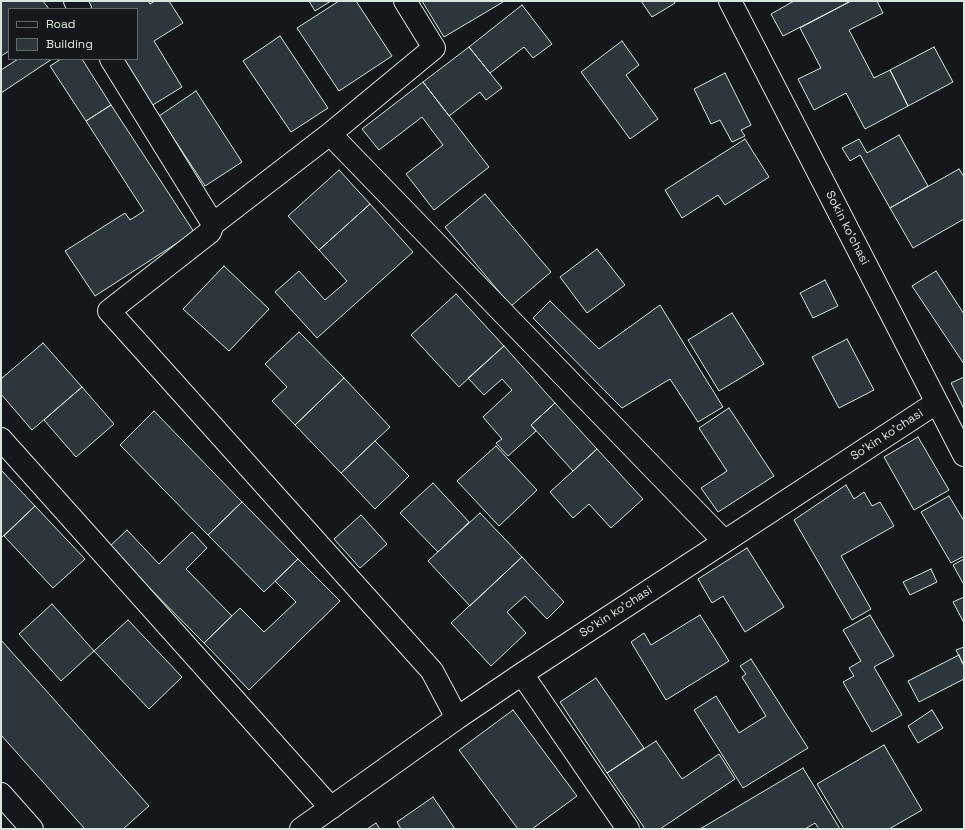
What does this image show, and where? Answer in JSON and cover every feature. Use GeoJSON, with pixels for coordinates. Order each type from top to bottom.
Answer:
{"type":"FeatureCollection","features":[{"type":"Feature","properties":{"kind":"street"},"geometry":{"type":"LineString","coordinates":[[405,1],[434,48],[330,134],[213,224],[210,232],[109,311],[432,671],[457,718]]}},
{"type":"Feature","properties":{"kind":"street","name":"Sokin ko'chasi"},"geometry":{"type":"LineString","coordinates":[[730,1],[964,455]]}},
{"type":"Feature","properties":{"kind":"street"},"geometry":{"type":"LineString","coordinates":[[112,60],[213,224]]}},
{"type":"Feature","properties":{"kind":"street"},"geometry":{"type":"LineString","coordinates":[[330,134],[724,542]]}},
{"type":"Feature","properties":{"kind":"street","name":"So'kin ko'chasi"},"geometry":{"type":"LineString","coordinates":[[308,827],[331,808],[457,718],[522,674],[936,403]]}},
{"type":"Feature","properties":{"kind":"street"},"geometry":{"type":"LineString","coordinates":[[1,439],[331,808]]}},
{"type":"Feature","properties":{"kind":"street"},"geometry":{"type":"LineString","coordinates":[[522,674],[628,829]]}},
{"type":"Feature","properties":{"kind":"street"},"geometry":{"type":"LineString","coordinates":[[1,794],[32,829]]}},
{"type":"Feature","properties":{"kind":"building"},"geometry":{"type":"Polygon","coordinates":[[[1,1],[43,1],[48,8],[8,8],[8,52],[1,56],[1,1]]]}},
{"type":"Feature","properties":{"kind":"building"},"geometry":{"type":"Polygon","coordinates":[[[84,1],[148,1],[150,4],[155,1],[169,1],[183,23],[154,41],[182,87],[151,106],[122,60],[138,60],[138,8],[88,8],[84,1]]]}},
{"type":"Feature","properties":{"kind":"building"},"geometry":{"type":"Polygon","coordinates":[[[309,1],[331,1],[315,11],[309,1]]]}},
{"type":"Feature","properties":{"kind":"building"},"geometry":{"type":"Polygon","coordinates":[[[339,1],[356,1],[392,56],[339,91],[297,28],[339,1]]]}},
{"type":"Feature","properties":{"kind":"building"},"geometry":{"type":"Polygon","coordinates":[[[422,1],[502,1],[503,2],[444,37],[422,1]]]}},
{"type":"Feature","properties":{"kind":"building"},"geometry":{"type":"Polygon","coordinates":[[[641,1],[674,1],[675,3],[652,17],[641,1]]]}},
{"type":"Feature","properties":{"kind":"building"},"geometry":{"type":"Polygon","coordinates":[[[794,1],[851,1],[783,36],[771,14],[794,1]]]}},
{"type":"Feature","properties":{"kind":"building"},"geometry":{"type":"Polygon","coordinates":[[[851,1],[877,1],[883,13],[849,30],[874,78],[890,70],[908,106],[865,129],[846,93],[814,110],[798,79],[821,68],[800,28],[851,1]]]}},
{"type":"Feature","properties":{"kind":"building"},"geometry":{"type":"Polygon","coordinates":[[[522,5],[552,44],[533,58],[524,47],[490,73],[469,47],[522,5]]]}},
{"type":"Feature","properties":{"kind":"building"},"geometry":{"type":"Polygon","coordinates":[[[280,36],[328,108],[291,132],[243,61],[280,36]]]}},
{"type":"Feature","properties":{"kind":"building"},"geometry":{"type":"Polygon","coordinates":[[[622,41],[639,65],[626,75],[658,119],[630,139],[581,72],[622,41]]]}},
{"type":"Feature","properties":{"kind":"building"},"geometry":{"type":"Polygon","coordinates":[[[469,47],[502,88],[486,100],[480,92],[449,116],[423,82],[469,47]]]}},
{"type":"Feature","properties":{"kind":"building"},"geometry":{"type":"Polygon","coordinates":[[[934,47],[953,82],[908,106],[890,70],[934,47]]]}},
{"type":"Feature","properties":{"kind":"building"},"geometry":{"type":"Polygon","coordinates":[[[16,60],[50,60],[1,93],[1,70],[16,60]]]}},
{"type":"Feature","properties":{"kind":"building"},"geometry":{"type":"Polygon","coordinates":[[[59,60],[83,60],[111,105],[86,121],[50,66],[59,60]]]}},
{"type":"Feature","properties":{"kind":"building"},"geometry":{"type":"Polygon","coordinates":[[[725,73],[751,125],[741,130],[745,136],[732,142],[720,120],[711,124],[694,89],[725,73]]]}},
{"type":"Feature","properties":{"kind":"building"},"geometry":{"type":"Polygon","coordinates":[[[423,82],[489,167],[434,210],[406,174],[443,145],[422,117],[379,150],[362,129],[423,82]]]}},
{"type":"Feature","properties":{"kind":"building"},"geometry":{"type":"Polygon","coordinates":[[[196,91],[242,162],[205,186],[159,116],[196,91]]]}},
{"type":"Feature","properties":{"kind":"building"},"geometry":{"type":"Polygon","coordinates":[[[111,105],[194,232],[95,296],[65,251],[125,213],[130,220],[144,211],[86,121],[111,105]]]}},
{"type":"Feature","properties":{"kind":"building"},"geometry":{"type":"Polygon","coordinates":[[[899,135],[928,186],[890,208],[860,155],[850,161],[842,148],[859,139],[867,153],[899,135]]]}},
{"type":"Feature","properties":{"kind":"building"},"geometry":{"type":"Polygon","coordinates":[[[745,139],[769,177],[725,205],[718,195],[682,218],[665,190],[745,139]]]}},
{"type":"Feature","properties":{"kind":"building"},"geometry":{"type":"Polygon","coordinates":[[[959,169],[964,177],[964,219],[913,248],[890,208],[959,169]]]}},
{"type":"Feature","properties":{"kind":"building"},"geometry":{"type":"Polygon","coordinates":[[[339,170],[370,204],[319,250],[288,216],[339,170]]]}},
{"type":"Feature","properties":{"kind":"building"},"geometry":{"type":"Polygon","coordinates":[[[485,194],[551,272],[511,306],[445,227],[485,194]]]}},
{"type":"Feature","properties":{"kind":"building"},"geometry":{"type":"Polygon","coordinates":[[[370,204],[413,252],[317,338],[275,292],[299,271],[325,300],[347,281],[319,250],[370,204]]]}},
{"type":"Feature","properties":{"kind":"building"},"geometry":{"type":"Polygon","coordinates":[[[597,249],[625,285],[587,313],[560,277],[597,249]]]}},
{"type":"Feature","properties":{"kind":"building"},"geometry":{"type":"Polygon","coordinates":[[[224,266],[269,309],[229,351],[183,309],[224,266]]]}},
{"type":"Feature","properties":{"kind":"building"},"geometry":{"type":"Polygon","coordinates":[[[936,271],[964,314],[964,364],[912,286],[936,271]]]}},
{"type":"Feature","properties":{"kind":"building"},"geometry":{"type":"Polygon","coordinates":[[[825,280],[838,306],[813,318],[800,293],[825,280]]]}},
{"type":"Feature","properties":{"kind":"building"},"geometry":{"type":"Polygon","coordinates":[[[456,294],[504,346],[459,387],[411,335],[456,294]]]}},
{"type":"Feature","properties":{"kind":"building"},"geometry":{"type":"Polygon","coordinates":[[[550,301],[599,349],[660,305],[723,407],[698,422],[670,379],[622,408],[533,318],[550,301]]]}},
{"type":"Feature","properties":{"kind":"building"},"geometry":{"type":"Polygon","coordinates":[[[732,313],[764,364],[719,391],[688,340],[732,313]]]}},
{"type":"Feature","properties":{"kind":"building"},"geometry":{"type":"Polygon","coordinates":[[[299,332],[344,378],[295,425],[272,401],[287,387],[265,364],[299,332]]]}},
{"type":"Feature","properties":{"kind":"building"},"geometry":{"type":"Polygon","coordinates":[[[847,339],[874,390],[839,408],[812,357],[847,339]]]}},
{"type":"Feature","properties":{"kind":"building"},"geometry":{"type":"Polygon","coordinates":[[[43,343],[82,387],[32,430],[1,394],[1,379],[43,343]]]}},
{"type":"Feature","properties":{"kind":"building"},"geometry":{"type":"Polygon","coordinates":[[[504,346],[555,403],[531,425],[536,431],[508,456],[496,443],[502,439],[483,417],[512,390],[502,379],[484,395],[468,378],[504,346]]]}},
{"type":"Feature","properties":{"kind":"building"},"geometry":{"type":"Polygon","coordinates":[[[964,377],[964,409],[951,383],[964,377]]]}},
{"type":"Feature","properties":{"kind":"building"},"geometry":{"type":"Polygon","coordinates":[[[344,378],[390,427],[341,473],[295,425],[344,378]]]}},
{"type":"Feature","properties":{"kind":"building"},"geometry":{"type":"Polygon","coordinates":[[[82,387],[114,424],[76,457],[44,420],[82,387]]]}},
{"type":"Feature","properties":{"kind":"building"},"geometry":{"type":"Polygon","coordinates":[[[555,403],[597,449],[573,471],[531,425],[555,403]]]}},
{"type":"Feature","properties":{"kind":"building"},"geometry":{"type":"Polygon","coordinates":[[[729,408],[774,476],[718,512],[701,488],[727,471],[699,428],[729,408]]]}},
{"type":"Feature","properties":{"kind":"building"},"geometry":{"type":"Polygon","coordinates":[[[154,411],[242,502],[208,535],[120,445],[154,411]]]}},
{"type":"Feature","properties":{"kind":"building"},"geometry":{"type":"Polygon","coordinates":[[[918,437],[949,490],[914,510],[884,457],[918,437]]]}},
{"type":"Feature","properties":{"kind":"building"},"geometry":{"type":"Polygon","coordinates":[[[375,441],[409,476],[375,509],[341,473],[375,441]]]}},
{"type":"Feature","properties":{"kind":"building"},"geometry":{"type":"Polygon","coordinates":[[[496,446],[537,490],[499,526],[457,481],[496,446]]]}},
{"type":"Feature","properties":{"kind":"building"},"geometry":{"type":"Polygon","coordinates":[[[597,449],[643,499],[611,528],[589,504],[573,518],[550,492],[597,449]]]}},
{"type":"Feature","properties":{"kind":"building"},"geometry":{"type":"Polygon","coordinates":[[[1,470],[35,506],[1,538],[1,470]]]}},
{"type":"Feature","properties":{"kind":"building"},"geometry":{"type":"Polygon","coordinates":[[[433,483],[469,522],[438,552],[400,513],[433,483]]]}},
{"type":"Feature","properties":{"kind":"building"},"geometry":{"type":"Polygon","coordinates":[[[846,485],[854,499],[864,492],[872,506],[880,502],[894,526],[841,556],[871,609],[852,620],[794,520],[846,485]]]}},
{"type":"Feature","properties":{"kind":"building"},"geometry":{"type":"Polygon","coordinates":[[[949,496],[964,521],[964,556],[951,563],[921,512],[949,496]]]}},
{"type":"Feature","properties":{"kind":"building"},"geometry":{"type":"Polygon","coordinates":[[[242,502],[298,559],[264,592],[208,535],[242,502]]]}},
{"type":"Feature","properties":{"kind":"building"},"geometry":{"type":"Polygon","coordinates":[[[35,506],[85,559],[53,588],[4,536],[35,506]]]}},
{"type":"Feature","properties":{"kind":"building"},"geometry":{"type":"Polygon","coordinates":[[[480,513],[522,557],[470,606],[428,561],[480,513]]]}},
{"type":"Feature","properties":{"kind":"building"},"geometry":{"type":"Polygon","coordinates":[[[361,515],[387,544],[360,568],[334,539],[361,515]]]}},
{"type":"Feature","properties":{"kind":"building"},"geometry":{"type":"Polygon","coordinates":[[[127,530],[159,564],[192,532],[207,548],[186,569],[232,616],[204,643],[109,547],[127,530]]]}},
{"type":"Feature","properties":{"kind":"building"},"geometry":{"type":"Polygon","coordinates":[[[747,548],[784,607],[745,632],[723,596],[712,603],[698,579],[747,548]]]}},
{"type":"Feature","properties":{"kind":"building"},"geometry":{"type":"Polygon","coordinates":[[[522,557],[564,602],[547,619],[525,596],[507,612],[526,633],[491,666],[451,623],[522,557]]]}},
{"type":"Feature","properties":{"kind":"building"},"geometry":{"type":"Polygon","coordinates":[[[298,559],[340,601],[249,690],[204,643],[240,608],[264,632],[296,602],[275,581],[298,559]]]}},
{"type":"Feature","properties":{"kind":"building"},"geometry":{"type":"Polygon","coordinates":[[[964,559],[964,585],[953,565],[964,559]]]}},
{"type":"Feature","properties":{"kind":"building"},"geometry":{"type":"Polygon","coordinates":[[[931,569],[937,582],[910,595],[903,582],[931,569]]]}},
{"type":"Feature","properties":{"kind":"building"},"geometry":{"type":"Polygon","coordinates":[[[964,597],[964,623],[953,602],[964,597]]]}},
{"type":"Feature","properties":{"kind":"building"},"geometry":{"type":"Polygon","coordinates":[[[52,604],[94,651],[61,681],[19,634],[52,604]]]}},
{"type":"Feature","properties":{"kind":"building"},"geometry":{"type":"Polygon","coordinates":[[[700,615],[729,661],[666,700],[631,642],[644,633],[651,645],[700,615]]]}},
{"type":"Feature","properties":{"kind":"building"},"geometry":{"type":"Polygon","coordinates":[[[870,615],[894,656],[874,667],[902,715],[872,732],[843,682],[854,676],[849,668],[861,661],[843,630],[870,615]]]}},
{"type":"Feature","properties":{"kind":"building"},"geometry":{"type":"Polygon","coordinates":[[[128,620],[182,677],[149,709],[94,651],[128,620]]]}},
{"type":"Feature","properties":{"kind":"building"},"geometry":{"type":"Polygon","coordinates":[[[1,640],[149,806],[123,829],[85,829],[1,735],[1,640]]]}},
{"type":"Feature","properties":{"kind":"building"},"geometry":{"type":"Polygon","coordinates":[[[964,647],[964,666],[956,650],[964,647]]]}},
{"type":"Feature","properties":{"kind":"building"},"geometry":{"type":"Polygon","coordinates":[[[959,655],[964,666],[964,679],[919,702],[908,681],[959,655]]]}},
{"type":"Feature","properties":{"kind":"building"},"geometry":{"type":"Polygon","coordinates":[[[751,659],[808,748],[743,788],[694,710],[716,696],[739,733],[766,716],[742,677],[746,674],[740,666],[751,659]]]}},
{"type":"Feature","properties":{"kind":"building"},"geometry":{"type":"Polygon","coordinates":[[[596,678],[644,748],[607,773],[560,702],[596,678]]]}},
{"type":"Feature","properties":{"kind":"building"},"geometry":{"type":"Polygon","coordinates":[[[513,710],[577,796],[532,829],[518,829],[459,750],[513,710]]]}},
{"type":"Feature","properties":{"kind":"building"},"geometry":{"type":"Polygon","coordinates":[[[932,710],[943,728],[918,743],[908,726],[932,710]]]}},
{"type":"Feature","properties":{"kind":"building"},"geometry":{"type":"Polygon","coordinates":[[[656,741],[682,779],[719,754],[735,779],[660,829],[645,829],[607,773],[656,741]]]}},
{"type":"Feature","properties":{"kind":"building"},"geometry":{"type":"Polygon","coordinates":[[[884,745],[922,810],[889,829],[844,829],[817,784],[884,745]]]}},
{"type":"Feature","properties":{"kind":"building"},"geometry":{"type":"Polygon","coordinates":[[[803,768],[840,829],[819,829],[815,823],[805,829],[700,829],[803,768]]]}},
{"type":"Feature","properties":{"kind":"building"},"geometry":{"type":"Polygon","coordinates":[[[433,797],[455,829],[401,829],[397,822],[433,797]]]}},
{"type":"Feature","properties":{"kind":"building"},"geometry":{"type":"Polygon","coordinates":[[[376,823],[380,829],[367,829],[376,823]]]}}]}
